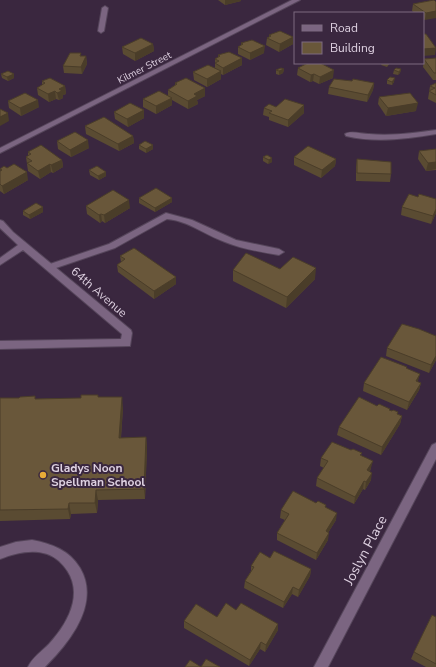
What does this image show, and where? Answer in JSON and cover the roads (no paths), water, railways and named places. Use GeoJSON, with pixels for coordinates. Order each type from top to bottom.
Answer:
{"type":"FeatureCollection","features":[{"type":"Feature","properties":{"kind":"street","name":"Kilmer Street"},"geometry":{"type":"LineString","coordinates":[[0,151],[297,0]]}},
{"type":"Feature","properties":{"kind":"street"},"geometry":{"type":"LineString","coordinates":[[101,31],[105,8]]}},
{"type":"Feature","properties":{"kind":"street"},"geometry":{"type":"LineString","coordinates":[[349,134],[371,138],[387,138],[436,132]]}},
{"type":"Feature","properties":{"kind":"street"},"geometry":{"type":"LineString","coordinates":[[50,267],[112,246],[166,216],[174,216],[227,240],[259,249],[279,252]]}},
{"type":"Feature","properties":{"kind":"street","name":"64th Avenue"},"geometry":{"type":"LineString","coordinates":[[0,223],[127,333],[126,343],[0,345]]}},
{"type":"Feature","properties":{"kind":"street"},"geometry":{"type":"LineString","coordinates":[[0,262],[24,245]]}},
{"type":"Feature","properties":{"kind":"street","name":"Joslyn Place"},"geometry":{"type":"LineString","coordinates":[[322,667],[436,448]]}},
{"type":"Feature","properties":{"kind":"street"},"geometry":{"type":"LineString","coordinates":[[0,553],[8,549],[33,545],[59,552],[73,564],[79,578],[81,598],[78,610],[63,636],[52,651],[35,667]]}},
{"type":"Feature","properties":{"kind":"place","name":"Gladys Noon Spellman School"},"geometry":{"type":"Point","coordinates":[43,475]}}]}
